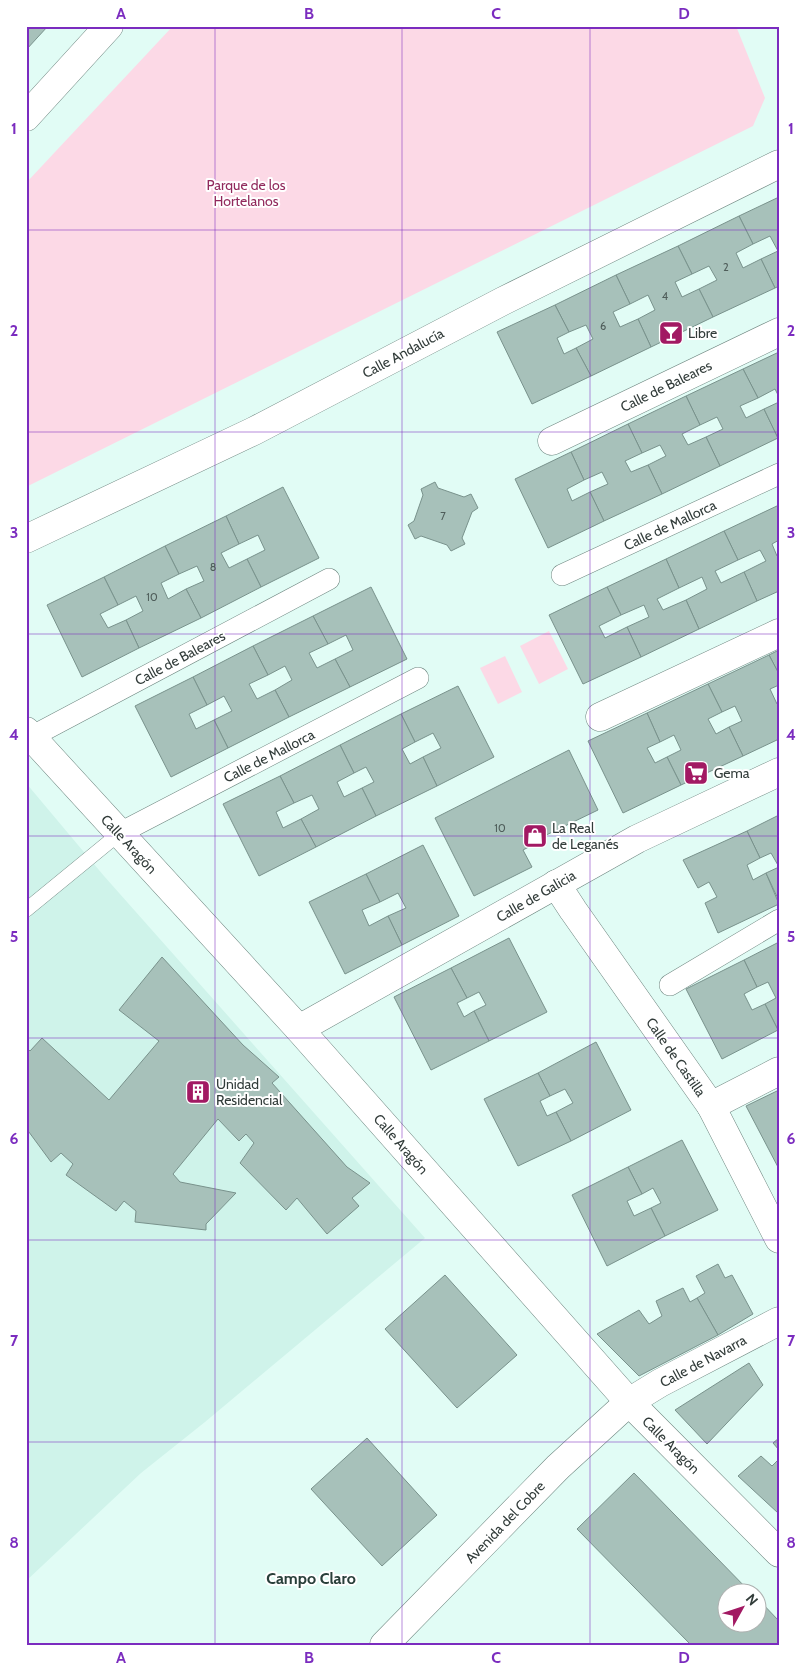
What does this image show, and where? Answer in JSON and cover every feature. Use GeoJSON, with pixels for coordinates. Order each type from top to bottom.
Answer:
{"type":"FeatureCollection","features":[{"type":"Feature","properties":{"kind":"street"},"geometry":{"type":"LineString","coordinates":[[26,117],[109,26]]}},
{"type":"Feature","properties":{"kind":"street","name":"Calle Andalucía"},"geometry":{"type":"LineString","coordinates":[[26,539],[248,434],[495,306],[779,164]]}},
{"type":"Feature","properties":{"kind":"street","name":"Calle de Baleares"},"geometry":{"type":"LineString","coordinates":[[552,441],[779,332]]}},
{"type":"Feature","properties":{"kind":"street","name":"Calle de Mallorca"},"geometry":{"type":"LineString","coordinates":[[562,575],[779,474]]}},
{"type":"Feature","properties":{"kind":"street","name":"Calle de Baleares"},"geometry":{"type":"LineString","coordinates":[[29,734],[329,579]]}},
{"type":"Feature","properties":{"kind":"street"},"geometry":{"type":"LineString","coordinates":[[600,717],[779,633]]}},
{"type":"Feature","properties":{"kind":"street","name":"Calle de Mallorca"},"geometry":{"type":"LineString","coordinates":[[120,833],[418,678]]}},
{"type":"Feature","properties":{"kind":"street","name":"Calle Aragón"},"geometry":{"type":"LineString","coordinates":[[29,734],[299,1029],[629,1402],[775,1542]]}},
{"type":"Feature","properties":{"kind":"street","name":"Calle de Galicia"},"geometry":{"type":"LineString","coordinates":[[299,1029],[637,839],[779,772]]}},
{"type":"Feature","properties":{"kind":"street","name":"Calle de Castilla"},"geometry":{"type":"LineString","coordinates":[[556,884],[711,1106],[779,1239]]}},
{"type":"Feature","properties":{"kind":"street"},"geometry":{"type":"LineString","coordinates":[[670,985],[779,920]]}},
{"type":"Feature","properties":{"kind":"street"},"geometry":{"type":"LineString","coordinates":[[711,1106],[779,1070]]}},
{"type":"Feature","properties":{"kind":"street","name":"Calle de Navarra"},"geometry":{"type":"LineString","coordinates":[[629,1402],[660,1383],[779,1321]]}},
{"type":"Feature","properties":{"kind":"street","name":"Avenida del Cobre"},"geometry":{"type":"LineString","coordinates":[[384,1645],[558,1467],[629,1402]]}},
{"type":"Feature","properties":{"kind":"lane"},"geometry":{"type":"LineString","coordinates":[[26,910],[120,833]]}},
{"type":"Feature","properties":{"kind":"shaded area"},"geometry":{"type":"Polygon","coordinates":[[[26,783],[104,876],[425,1238],[205,1422],[141,1473],[26,1581],[26,783]]]}},
{"type":"Feature","properties":{"kind":"green space","name":"Parque de los Hortelanos"},"geometry":{"type":"Polygon","coordinates":[[[173,26],[736,26],[765,98],[753,126],[26,487],[26,183],[173,26]]]}},
{"type":"Feature","properties":{"kind":"green space"},"geometry":{"type":"Polygon","coordinates":[[[549,631],[568,669],[539,684],[520,646],[549,631]]]}},
{"type":"Feature","properties":{"kind":"green space"},"geometry":{"type":"Polygon","coordinates":[[[505,656],[522,692],[498,704],[480,668],[505,656]]]}},
{"type":"Feature","properties":{"kind":"building"},"geometry":{"type":"Polygon","coordinates":[[[26,26],[48,26],[26,50],[26,26]]]}},
{"type":"Feature","properties":{"kind":"building"},"geometry":{"type":"Polygon","coordinates":[[[779,197],[779,286],[775,288],[761,259],[778,251],[770,236],[753,244],[739,216],[779,197]]]}},
{"type":"Feature","properties":{"kind":"building"},"geometry":{"type":"Polygon","coordinates":[[[739,216],[753,244],[736,253],[743,268],[761,259],[775,288],[713,317],[699,289],[717,280],[709,266],[692,274],[678,246],[739,216]]]}},
{"type":"Feature","properties":{"kind":"building"},"geometry":{"type":"Polygon","coordinates":[[[678,246],[692,274],[675,282],[682,297],[699,289],[713,317],[651,347],[638,319],[655,310],[648,295],[630,304],[616,275],[678,246]]]}},
{"type":"Feature","properties":{"kind":"building"},"geometry":{"type":"Polygon","coordinates":[[[616,275],[630,304],[613,312],[620,327],[638,319],[651,347],[591,376],[576,348],[593,339],[586,325],[569,332],[555,305],[616,275]]]}},
{"type":"Feature","properties":{"kind":"building"},"geometry":{"type":"Polygon","coordinates":[[[555,305],[569,332],[557,338],[564,354],[576,348],[591,376],[532,404],[497,332],[555,305]]]}},
{"type":"Feature","properties":{"kind":"building"},"geometry":{"type":"Polygon","coordinates":[[[779,352],[779,397],[775,389],[758,398],[743,369],[779,352]]]}},
{"type":"Feature","properties":{"kind":"building"},"geometry":{"type":"Polygon","coordinates":[[[743,369],[758,398],[740,406],[746,418],[764,409],[778,438],[720,466],[706,437],[723,429],[717,417],[700,425],[686,396],[743,369]]]}},
{"type":"Feature","properties":{"kind":"building"},"geometry":{"type":"Polygon","coordinates":[[[686,396],[700,425],[682,434],[688,445],[706,437],[720,466],[662,494],[648,465],[666,456],[660,445],[642,453],[628,424],[686,396]]]}},
{"type":"Feature","properties":{"kind":"building"},"geometry":{"type":"Polygon","coordinates":[[[779,402],[779,437],[778,438],[764,409],[779,402]]]}},
{"type":"Feature","properties":{"kind":"building"},"geometry":{"type":"Polygon","coordinates":[[[628,424],[642,453],[625,461],[631,472],[648,465],[662,494],[604,521],[590,492],[608,484],[602,472],[584,480],[571,452],[628,424]]]}},
{"type":"Feature","properties":{"kind":"building"},"geometry":{"type":"Polygon","coordinates":[[[571,452],[584,480],[567,489],[572,501],[590,492],[604,521],[548,548],[515,479],[571,452]]]}},
{"type":"Feature","properties":{"kind":"building"},"geometry":{"type":"Polygon","coordinates":[[[435,482],[438,488],[464,497],[471,494],[478,508],[472,512],[462,538],[465,544],[451,551],[447,545],[421,536],[415,539],[408,525],[414,521],[423,495],[421,489],[435,482]]]}},
{"type":"Feature","properties":{"kind":"building"},"geometry":{"type":"Polygon","coordinates":[[[283,487],[319,558],[261,587],[247,559],[265,550],[258,535],[239,544],[226,516],[283,487]]]}},
{"type":"Feature","properties":{"kind":"building"},"geometry":{"type":"Polygon","coordinates":[[[779,505],[779,540],[772,544],[777,556],[779,555],[779,591],[757,601],[744,572],[766,561],[760,550],[738,560],[724,531],[779,505]]]}},
{"type":"Feature","properties":{"kind":"building"},"geometry":{"type":"Polygon","coordinates":[[[226,516],[239,544],[221,553],[229,568],[247,559],[261,587],[201,618],[186,589],[204,581],[197,566],[179,574],[165,546],[226,516]]]}},
{"type":"Feature","properties":{"kind":"building"},"geometry":{"type":"Polygon","coordinates":[[[724,531],[738,560],[715,571],[721,583],[744,572],[757,601],[699,629],[686,600],[707,589],[702,577],[679,588],[666,559],[724,531]]]}},
{"type":"Feature","properties":{"kind":"building"},"geometry":{"type":"Polygon","coordinates":[[[165,546],[179,574],[161,583],[168,599],[186,589],[201,618],[139,648],[126,620],[143,611],[136,596],[118,605],[104,577],[165,546]]]}},
{"type":"Feature","properties":{"kind":"building"},"geometry":{"type":"Polygon","coordinates":[[[666,559],[679,588],[657,599],[663,610],[686,600],[699,629],[641,657],[627,627],[649,617],[644,605],[621,615],[607,587],[666,559]]]}},
{"type":"Feature","properties":{"kind":"building"},"geometry":{"type":"Polygon","coordinates":[[[104,577],[118,605],[100,614],[108,628],[126,620],[139,648],[82,677],[47,605],[104,577]]]}},
{"type":"Feature","properties":{"kind":"building"},"geometry":{"type":"Polygon","coordinates":[[[371,587],[407,659],[350,687],[335,659],[353,650],[346,635],[328,644],[313,616],[371,587]]]}},
{"type":"Feature","properties":{"kind":"building"},"geometry":{"type":"Polygon","coordinates":[[[607,587],[621,615],[599,626],[605,638],[627,627],[641,657],[583,684],[549,615],[607,587]]]}},
{"type":"Feature","properties":{"kind":"building"},"geometry":{"type":"Polygon","coordinates":[[[313,616],[328,644],[309,653],[317,668],[335,659],[350,687],[289,717],[275,690],[292,680],[285,666],[268,675],[253,646],[313,616]]]}},
{"type":"Feature","properties":{"kind":"building"},"geometry":{"type":"Polygon","coordinates":[[[253,646],[268,675],[249,684],[257,699],[275,690],[289,717],[228,748],[214,720],[232,711],[224,696],[207,705],[193,677],[253,646]]]}},
{"type":"Feature","properties":{"kind":"building"},"geometry":{"type":"Polygon","coordinates":[[[779,650],[779,674],[769,655],[779,650]]]}},
{"type":"Feature","properties":{"kind":"building"},"geometry":{"type":"Polygon","coordinates":[[[769,655],[779,674],[779,685],[770,689],[777,704],[779,704],[779,739],[743,756],[729,727],[742,721],[735,706],[722,712],[708,684],[769,655]]]}},
{"type":"Feature","properties":{"kind":"building"},"geometry":{"type":"Polygon","coordinates":[[[193,677],[207,705],[189,714],[196,729],[214,720],[228,748],[171,777],[135,706],[193,677]]]}},
{"type":"Feature","properties":{"kind":"building"},"geometry":{"type":"Polygon","coordinates":[[[708,684],[722,712],[708,719],[716,734],[729,727],[743,756],[681,785],[667,757],[681,750],[674,735],[660,742],[647,713],[708,684]]]}},
{"type":"Feature","properties":{"kind":"building"},"geometry":{"type":"Polygon","coordinates":[[[458,686],[494,757],[437,786],[423,757],[441,748],[433,733],[415,742],[401,714],[458,686]]]}},
{"type":"Feature","properties":{"kind":"building"},"geometry":{"type":"Polygon","coordinates":[[[647,713],[660,742],[647,748],[655,763],[667,757],[681,785],[623,813],[588,741],[647,713]]]}},
{"type":"Feature","properties":{"kind":"building"},"geometry":{"type":"Polygon","coordinates":[[[401,714],[415,742],[402,749],[410,764],[423,757],[437,786],[376,816],[362,788],[374,782],[366,767],[354,773],[340,745],[401,714]]]}},
{"type":"Feature","properties":{"kind":"building"},"geometry":{"type":"Polygon","coordinates":[[[340,745],[354,773],[337,782],[344,797],[362,788],[376,816],[316,847],[301,819],[319,809],[312,795],[294,803],[280,776],[340,745]]]}},
{"type":"Feature","properties":{"kind":"building"},"geometry":{"type":"Polygon","coordinates":[[[569,750],[598,810],[540,838],[542,840],[523,850],[532,867],[474,896],[435,818],[569,750]]]}},
{"type":"Feature","properties":{"kind":"building"},"geometry":{"type":"Polygon","coordinates":[[[280,776],[294,803],[276,812],[283,828],[301,819],[316,847],[259,876],[223,804],[280,776]]]}},
{"type":"Feature","properties":{"kind":"building"},"geometry":{"type":"Polygon","coordinates":[[[779,815],[779,867],[771,853],[760,858],[747,831],[779,815]]]}},
{"type":"Feature","properties":{"kind":"building"},"geometry":{"type":"Polygon","coordinates":[[[747,831],[760,858],[747,865],[753,880],[766,873],[779,904],[718,933],[705,903],[717,897],[709,882],[698,888],[683,860],[747,831]]]}},
{"type":"Feature","properties":{"kind":"building"},"geometry":{"type":"Polygon","coordinates":[[[423,845],[459,916],[402,945],[388,916],[406,908],[398,893],[380,902],[366,874],[423,845]]]}},
{"type":"Feature","properties":{"kind":"building"},"geometry":{"type":"Polygon","coordinates":[[[779,867],[779,901],[766,873],[779,867]]]}},
{"type":"Feature","properties":{"kind":"building"},"geometry":{"type":"Polygon","coordinates":[[[366,874],[380,902],[362,910],[369,926],[388,916],[402,945],[345,974],[309,902],[366,874]]]}},
{"type":"Feature","properties":{"kind":"building"},"geometry":{"type":"Polygon","coordinates":[[[509,938],[547,1012],[489,1041],[474,1011],[486,1005],[479,992],[467,998],[451,968],[509,938]]]}},
{"type":"Feature","properties":{"kind":"building"},"geometry":{"type":"Polygon","coordinates":[[[779,942],[778,1030],[765,1004],[776,998],[768,982],[757,987],[744,960],[779,942]]]}},
{"type":"Feature","properties":{"kind":"building","name":"Unidad Residencial"},"geometry":{"type":"Polygon","coordinates":[[[162,957],[243,1045],[279,1077],[272,1083],[347,1167],[370,1183],[352,1198],[359,1206],[327,1234],[297,1198],[286,1210],[240,1163],[254,1143],[246,1134],[239,1141],[218,1119],[173,1174],[180,1182],[236,1193],[206,1224],[206,1230],[135,1222],[136,1211],[124,1201],[116,1211],[66,1175],[73,1164],[61,1153],[51,1162],[26,1128],[26,1047],[30,1051],[42,1038],[109,1100],[159,1041],[119,1010],[162,957]]]}},
{"type":"Feature","properties":{"kind":"building"},"geometry":{"type":"Polygon","coordinates":[[[744,960],[757,987],[744,994],[752,1010],[765,1004],[778,1030],[722,1059],[686,989],[744,960]]]}},
{"type":"Feature","properties":{"kind":"building"},"geometry":{"type":"Polygon","coordinates":[[[451,968],[467,998],[457,1003],[464,1017],[474,1011],[489,1041],[431,1070],[394,997],[451,968]]]}},
{"type":"Feature","properties":{"kind":"building"},"geometry":{"type":"Polygon","coordinates":[[[596,1042],[631,1110],[571,1141],[556,1112],[573,1103],[565,1089],[550,1096],[538,1073],[596,1042]]]}},
{"type":"Feature","properties":{"kind":"building"},"geometry":{"type":"Polygon","coordinates":[[[538,1073],[550,1096],[540,1101],[547,1116],[556,1112],[571,1141],[518,1166],[484,1099],[538,1073]]]}},
{"type":"Feature","properties":{"kind":"building"},"geometry":{"type":"Polygon","coordinates":[[[779,1090],[779,1169],[746,1106],[779,1090]]]}},
{"type":"Feature","properties":{"kind":"building"},"geometry":{"type":"Polygon","coordinates":[[[682,1140],[718,1210],[665,1236],[651,1208],[661,1203],[653,1188],[642,1194],[628,1167],[682,1140]]]}},
{"type":"Feature","properties":{"kind":"building"},"geometry":{"type":"Polygon","coordinates":[[[628,1167],[642,1194],[627,1201],[634,1216],[651,1208],[665,1236],[607,1266],[572,1195],[628,1167]]]}},
{"type":"Feature","properties":{"kind":"building"},"geometry":{"type":"Polygon","coordinates":[[[718,1264],[725,1278],[732,1275],[753,1314],[718,1335],[697,1298],[705,1293],[696,1276],[718,1264]]]}},
{"type":"Feature","properties":{"kind":"building"},"geometry":{"type":"Polygon","coordinates":[[[445,1275],[517,1355],[457,1408],[385,1329],[445,1275]]]}},
{"type":"Feature","properties":{"kind":"building"},"geometry":{"type":"Polygon","coordinates":[[[683,1288],[690,1302],[697,1298],[718,1335],[639,1376],[597,1334],[639,1310],[649,1324],[662,1316],[656,1301],[683,1288]]]}},
{"type":"Feature","properties":{"kind":"building"},"geometry":{"type":"Polygon","coordinates":[[[749,1363],[763,1385],[707,1444],[675,1410],[749,1363]]]}},
{"type":"Feature","properties":{"kind":"building"},"geometry":{"type":"Polygon","coordinates":[[[367,1438],[437,1515],[382,1566],[311,1489],[367,1438]]]}},
{"type":"Feature","properties":{"kind":"building"},"geometry":{"type":"Polygon","coordinates":[[[779,1438],[779,1450],[773,1443],[779,1438]]]}},
{"type":"Feature","properties":{"kind":"building"},"geometry":{"type":"Polygon","coordinates":[[[761,1456],[772,1466],[779,1459],[778,1513],[738,1476],[761,1456]]]}},
{"type":"Feature","properties":{"kind":"building"},"geometry":{"type":"Polygon","coordinates":[[[634,1473],[742,1584],[718,1584],[718,1634],[768,1634],[768,1609],[779,1621],[779,1645],[691,1645],[577,1529],[634,1473]]]}},
{"type":"Feature","properties":{"kind":"place","name":"Libre"},"geometry":{"type":"Point","coordinates":[671,333]}},
{"type":"Feature","properties":{"kind":"place","name":"Gema"},"geometry":{"type":"Point","coordinates":[696,773]}},
{"type":"Feature","properties":{"kind":"place","name":"La Real de Leganés"},"geometry":{"type":"Point","coordinates":[535,836]}},
{"type":"Feature","properties":{"kind":"place","name":"Unidad Residencial"},"geometry":{"type":"Point","coordinates":[198,1092]}},
{"type":"Feature","properties":{"kind":"district","name":"Campo Claro"},"geometry":{"type":"Point","coordinates":[311,1578]}}]}
